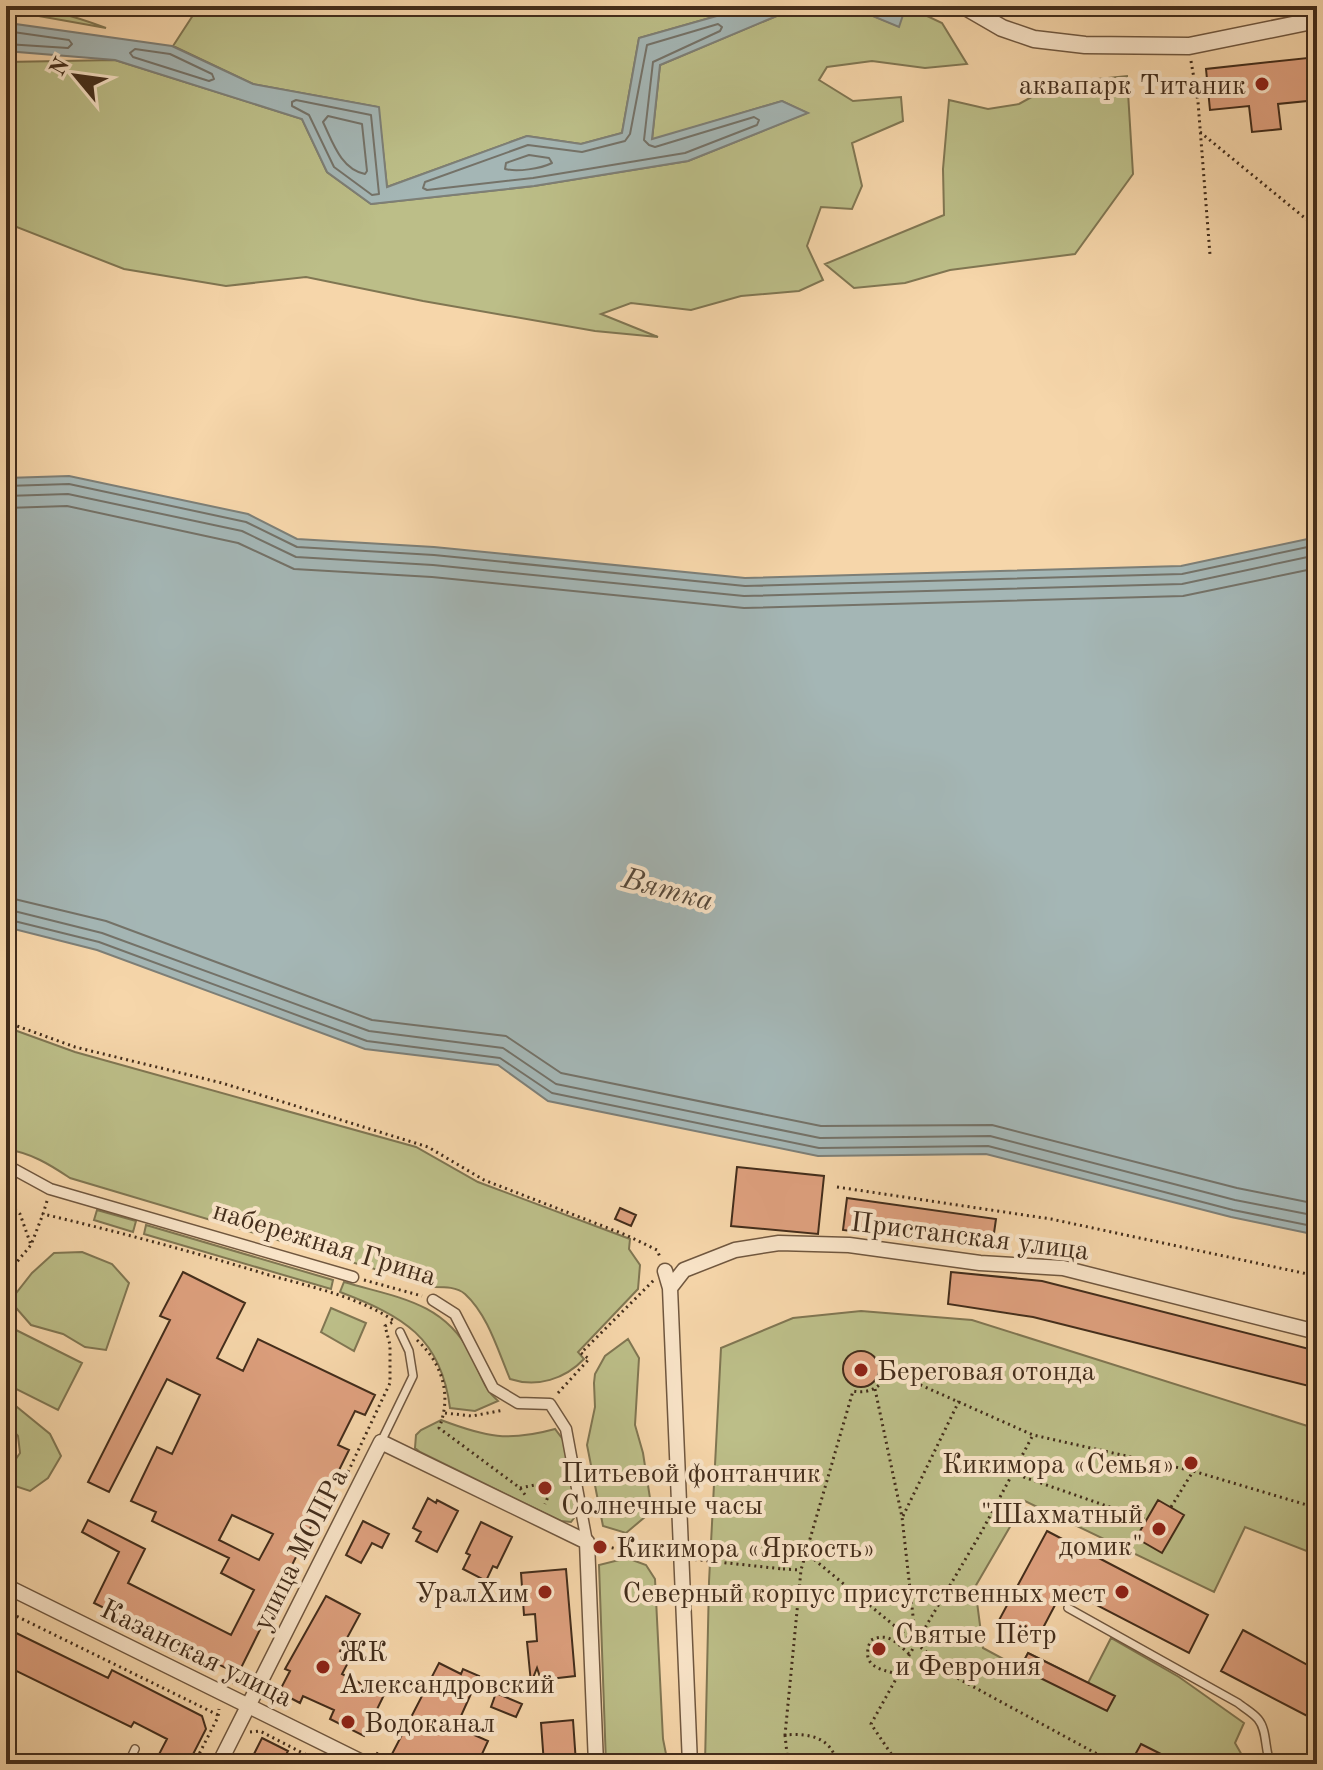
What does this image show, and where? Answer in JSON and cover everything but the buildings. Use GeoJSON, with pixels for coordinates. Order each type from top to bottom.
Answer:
{"type":"FeatureCollection","features":[{"type":"Feature","properties":{"kind":"street"},"geometry":{"type":"LineString","coordinates":[[964,6],[1002,28],[1034,39],[1066,44],[1189,46],[1317,20]]}},
{"type":"Feature","properties":{"kind":"street","name":"набережная Грина"},"geometry":{"type":"LineString","coordinates":[[6,1165],[50,1189],[353,1277]]}},
{"type":"Feature","properties":{"kind":"street","name":"Пристанская улица"},"geometry":{"type":"LineString","coordinates":[[670,1288],[684,1270],[735,1250],[779,1243],[839,1244],[980,1263],[1063,1268],[1317,1332]]}},
{"type":"Feature","properties":{"kind":"street"},"geometry":{"type":"LineString","coordinates":[[665,1271],[670,1288],[690,1764]]}},
{"type":"Feature","properties":{"kind":"street","name":"набережная Грина"},"geometry":{"type":"LineString","coordinates":[[433,1300],[455,1314],[493,1388],[518,1403],[550,1404],[566,1429],[587,1542]]}},
{"type":"Feature","properties":{"kind":"street"},"geometry":{"type":"LineString","coordinates":[[381,1442],[587,1542],[596,1764]]}},
{"type":"Feature","properties":{"kind":"street","name":"улица МОПРа"},"geometry":{"type":"LineString","coordinates":[[219,1764],[381,1442]]}},
{"type":"Feature","properties":{"kind":"street","name":"Казанская улица"},"geometry":{"type":"LineString","coordinates":[[6,1586],[366,1764]]}},
{"type":"Feature","properties":{"kind":"lane"},"geometry":{"type":"LineString","coordinates":[[381,1442],[413,1376],[402,1330]]}},
{"type":"Feature","properties":{"kind":"lane"},"geometry":{"type":"LineString","coordinates":[[1068,1608],[1238,1703],[1262,1726],[1271,1764]]}},
{"type":"Feature","properties":{"kind":"lane"},"geometry":{"type":"LineString","coordinates":[[128,1764],[135,1749]]}},
{"type":"Feature","properties":{"kind":"path"},"geometry":{"type":"LineString","coordinates":[[1189,46],[1210,255]]}},
{"type":"Feature","properties":{"kind":"path"},"geometry":{"type":"LineString","coordinates":[[1200,132],[1317,228]]}},
{"type":"Feature","properties":{"kind":"path"},"geometry":{"type":"LineString","coordinates":[[6,1022],[75,1047],[222,1083],[428,1147],[484,1180],[657,1250]]}},
{"type":"Feature","properties":{"kind":"path"},"geometry":{"type":"LineString","coordinates":[[837,1187],[1051,1219],[1317,1276]]}},
{"type":"Feature","properties":{"kind":"path"},"geometry":{"type":"LineString","coordinates":[[6,1275],[31,1245],[50,1189]]}},
{"type":"Feature","properties":{"kind":"path"},"geometry":{"type":"LineString","coordinates":[[6,1201],[20,1214],[31,1245]]}},
{"type":"Feature","properties":{"kind":"path"},"geometry":{"type":"LineString","coordinates":[[43,1214],[138,1236],[335,1294],[372,1307],[395,1321],[402,1330]]}},
{"type":"Feature","properties":{"kind":"path","name":"набережная Грина"},"geometry":{"type":"LineString","coordinates":[[353,1277],[433,1300]]}},
{"type":"Feature","properties":{"kind":"path"},"geometry":{"type":"LineString","coordinates":[[566,1382],[589,1359],[581,1353],[635,1297]]}},
{"type":"Feature","properties":{"kind":"path"},"geometry":{"type":"LineString","coordinates":[[345,1478],[390,1383],[390,1345],[385,1326],[395,1321]]}},
{"type":"Feature","properties":{"kind":"path"},"geometry":{"type":"LineString","coordinates":[[412,1336],[434,1360],[443,1380],[447,1399],[439,1428],[528,1497]]}},
{"type":"Feature","properties":{"kind":"path"},"geometry":{"type":"LineString","coordinates":[[879,1367],[1033,1435],[1193,1471],[1317,1508]]}},
{"type":"Feature","properties":{"kind":"path"},"geometry":{"type":"LineString","coordinates":[[787,1754],[785,1735],[805,1552],[854,1388],[862,1392],[875,1389],[885,1381],[889,1371]]}},
{"type":"Feature","properties":{"kind":"path"},"geometry":{"type":"LineString","coordinates":[[875,1389],[902,1517],[916,1643]]}},
{"type":"Feature","properties":{"kind":"path"},"geometry":{"type":"LineString","coordinates":[[902,1517],[959,1401]]}},
{"type":"Feature","properties":{"kind":"path"},"geometry":{"type":"LineString","coordinates":[[445,1413],[485,1415],[518,1403]]}},
{"type":"Feature","properties":{"kind":"path"},"geometry":{"type":"LineString","coordinates":[[898,1764],[871,1724],[1033,1435]]}},
{"type":"Feature","properties":{"kind":"path"},"geometry":{"type":"LineString","coordinates":[[1171,1507],[1193,1471]]}},
{"type":"Feature","properties":{"kind":"path"},"geometry":{"type":"LineString","coordinates":[[1012,1473],[1147,1520]]}},
{"type":"Feature","properties":{"kind":"path"},"geometry":{"type":"LineString","coordinates":[[520,1488],[550,1482],[552,1487],[543,1515]]}},
{"type":"Feature","properties":{"kind":"path"},"geometry":{"type":"LineString","coordinates":[[805,1552],[959,1679],[1110,1761]]}},
{"type":"Feature","properties":{"kind":"path"},"geometry":{"type":"LineString","coordinates":[[635,1553],[801,1570]]}},
{"type":"Feature","properties":{"kind":"path"},"geometry":{"type":"LineString","coordinates":[[6,1611],[218,1715]]}},
{"type":"Feature","properties":{"kind":"path"},"geometry":{"type":"LineString","coordinates":[[898,1674],[875,1667],[868,1661],[866,1651],[871,1640],[881,1635],[891,1638],[909,1654]]}},
{"type":"Feature","properties":{"kind":"path"},"geometry":{"type":"LineString","coordinates":[[232,1683],[246,1677],[253,1664]]}},
{"type":"Feature","properties":{"kind":"path"},"geometry":{"type":"LineString","coordinates":[[194,1764],[219,1709]]}},
{"type":"Feature","properties":{"kind":"path"},"geometry":{"type":"LineString","coordinates":[[247,1732],[260,1731],[324,1764]]}},
{"type":"Feature","properties":{"kind":"path"},"geometry":{"type":"LineString","coordinates":[[785,1735],[817,1737],[828,1744],[837,1764]]}},
{"type":"Feature","properties":{"kind":"green space"},"geometry":{"type":"Polygon","coordinates":[[[6,6],[57,12],[106,28],[22,13],[6,14],[6,6]]]}},
{"type":"Feature","properties":{"kind":"green space"},"geometry":{"type":"Polygon","coordinates":[[[199,6],[752,6],[639,38],[622,133],[581,144],[527,136],[387,187],[378,107],[253,84],[173,46],[199,6]]]}},
{"type":"Feature","properties":{"kind":"green space"},"geometry":{"type":"Polygon","coordinates":[[[906,6],[942,23],[967,64],[925,68],[872,61],[827,67],[819,80],[853,101],[901,97],[903,121],[852,143],[862,186],[852,209],[821,207],[807,246],[823,280],[799,291],[741,296],[691,310],[631,303],[601,314],[658,337],[595,331],[306,277],[226,286],[124,269],[14,226],[6,214],[6,62],[115,60],[302,119],[327,172],[371,204],[534,186],[688,161],[807,113],[782,101],[652,140],[660,65],[798,7],[856,9],[898,26],[906,6]]]}},
{"type":"Feature","properties":{"kind":"green space"},"geometry":{"type":"Polygon","coordinates":[[[1127,76],[1133,174],[1075,254],[950,270],[905,283],[854,288],[825,264],[944,215],[943,169],[949,100],[988,109],[1019,104],[1057,83],[1127,76]]]}},
{"type":"Feature","properties":{"kind":"green space"},"geometry":{"type":"Polygon","coordinates":[[[6,1027],[75,1052],[416,1147],[478,1182],[630,1239],[629,1249],[640,1265],[638,1289],[578,1352],[584,1359],[568,1372],[540,1382],[510,1379],[486,1323],[473,1303],[458,1290],[435,1287],[70,1178],[40,1160],[6,1149],[6,1027]]]}},
{"type":"Feature","properties":{"kind":"green space"},"geometry":{"type":"Polygon","coordinates":[[[97,1210],[136,1221],[133,1232],[94,1220],[97,1210]]]}},
{"type":"Feature","properties":{"kind":"green space"},"geometry":{"type":"Polygon","coordinates":[[[146,1225],[333,1280],[331,1289],[144,1234],[146,1225]]]}},
{"type":"Feature","properties":{"kind":"green space"},"geometry":{"type":"Polygon","coordinates":[[[82,1252],[112,1264],[129,1283],[106,1350],[85,1347],[63,1334],[31,1325],[10,1301],[32,1273],[54,1253],[82,1252]]]}},
{"type":"Feature","properties":{"kind":"green space"},"geometry":{"type":"Polygon","coordinates":[[[344,1282],[399,1297],[446,1322],[459,1336],[485,1384],[498,1401],[475,1411],[450,1408],[438,1363],[428,1346],[400,1321],[340,1292],[344,1282]]]}},
{"type":"Feature","properties":{"kind":"green space"},"geometry":{"type":"Polygon","coordinates":[[[331,1308],[366,1323],[354,1351],[321,1332],[331,1308]]]}},
{"type":"Feature","properties":{"kind":"green space"},"geometry":{"type":"Polygon","coordinates":[[[861,1311],[972,1320],[1317,1429],[1317,1555],[1245,1527],[1214,1592],[1025,1501],[975,1587],[983,1648],[1020,1668],[1028,1653],[1088,1683],[1111,1638],[1179,1677],[1244,1723],[1235,1743],[1247,1764],[705,1764],[709,1582],[721,1348],[793,1318],[861,1311]]]}},
{"type":"Feature","properties":{"kind":"green space"},"geometry":{"type":"Polygon","coordinates":[[[6,1325],[82,1363],[58,1410],[6,1384],[6,1325]]]}},
{"type":"Feature","properties":{"kind":"green space"},"geometry":{"type":"Polygon","coordinates":[[[628,1339],[639,1358],[635,1425],[643,1453],[652,1511],[626,1533],[603,1526],[587,1445],[595,1407],[595,1374],[605,1356],[628,1339]]]}},
{"type":"Feature","properties":{"kind":"green space"},"geometry":{"type":"Polygon","coordinates":[[[6,1398],[50,1434],[61,1456],[48,1478],[30,1491],[6,1483],[9,1469],[20,1453],[18,1436],[6,1423],[6,1398]]]}},
{"type":"Feature","properties":{"kind":"green space"},"geometry":{"type":"Polygon","coordinates":[[[441,1420],[497,1436],[555,1429],[564,1441],[577,1514],[571,1522],[561,1521],[420,1452],[415,1448],[416,1435],[441,1420]]]}},
{"type":"Feature","properties":{"kind":"green space"},"geometry":{"type":"Polygon","coordinates":[[[627,1558],[646,1565],[655,1579],[663,1739],[668,1764],[606,1764],[599,1565],[627,1558]]]}},
{"type":"Feature","properties":{"kind":"water"},"geometry":{"type":"Polygon","coordinates":[[[752,6],[906,6],[899,27],[856,9],[798,7],[660,65],[652,139],[782,101],[808,113],[688,161],[534,186],[371,204],[327,172],[302,119],[115,60],[6,51],[8,23],[172,46],[253,84],[379,107],[387,187],[527,136],[581,144],[622,133],[639,38],[752,6]]]}},
{"type":"Feature","properties":{"kind":"water","name":"Вятка"},"geometry":{"type":"Polygon","coordinates":[[[69,476],[248,514],[297,539],[434,547],[745,578],[1181,566],[1317,537],[1317,1235],[1231,1217],[986,1154],[818,1156],[548,1101],[498,1065],[365,1049],[97,950],[6,927],[6,478],[69,476]]]}},
{"type":"Feature","properties":{"kind":"place","name":"аквапарк Титаник"},"geometry":{"type":"Point","coordinates":[1262,84]}},
{"type":"Feature","properties":{"kind":"place","name":"Береговая отонда"},"geometry":{"type":"Point","coordinates":[861,1370]}},
{"type":"Feature","properties":{"kind":"place","name":"Кикимора «Семья»"},"geometry":{"type":"Point","coordinates":[1191,1463]}},
{"type":"Feature","properties":{"kind":"place","name":"Питьевой фонтанчик Солнечные часы"},"geometry":{"type":"Point","coordinates":[545,1488]}},
{"type":"Feature","properties":{"kind":"place","name":"\"Шахматный домик\""},"geometry":{"type":"Point","coordinates":[1159,1529]}},
{"type":"Feature","properties":{"kind":"place","name":"Кикимора «Яркость»"},"geometry":{"type":"Point","coordinates":[600,1547]}},
{"type":"Feature","properties":{"kind":"place","name":"УралХим"},"geometry":{"type":"Point","coordinates":[545,1592]}},
{"type":"Feature","properties":{"kind":"place","name":"Северный корпус присутственных мест"},"geometry":{"type":"Point","coordinates":[1122,1592]}},
{"type":"Feature","properties":{"kind":"place","name":"Святые Пётр и Феврония"},"geometry":{"type":"Point","coordinates":[879,1649]}},
{"type":"Feature","properties":{"kind":"place","name":"ЖК Александровский"},"geometry":{"type":"Point","coordinates":[323,1667]}},
{"type":"Feature","properties":{"kind":"place","name":"Водоканал"},"geometry":{"type":"Point","coordinates":[348,1722]}}]}
